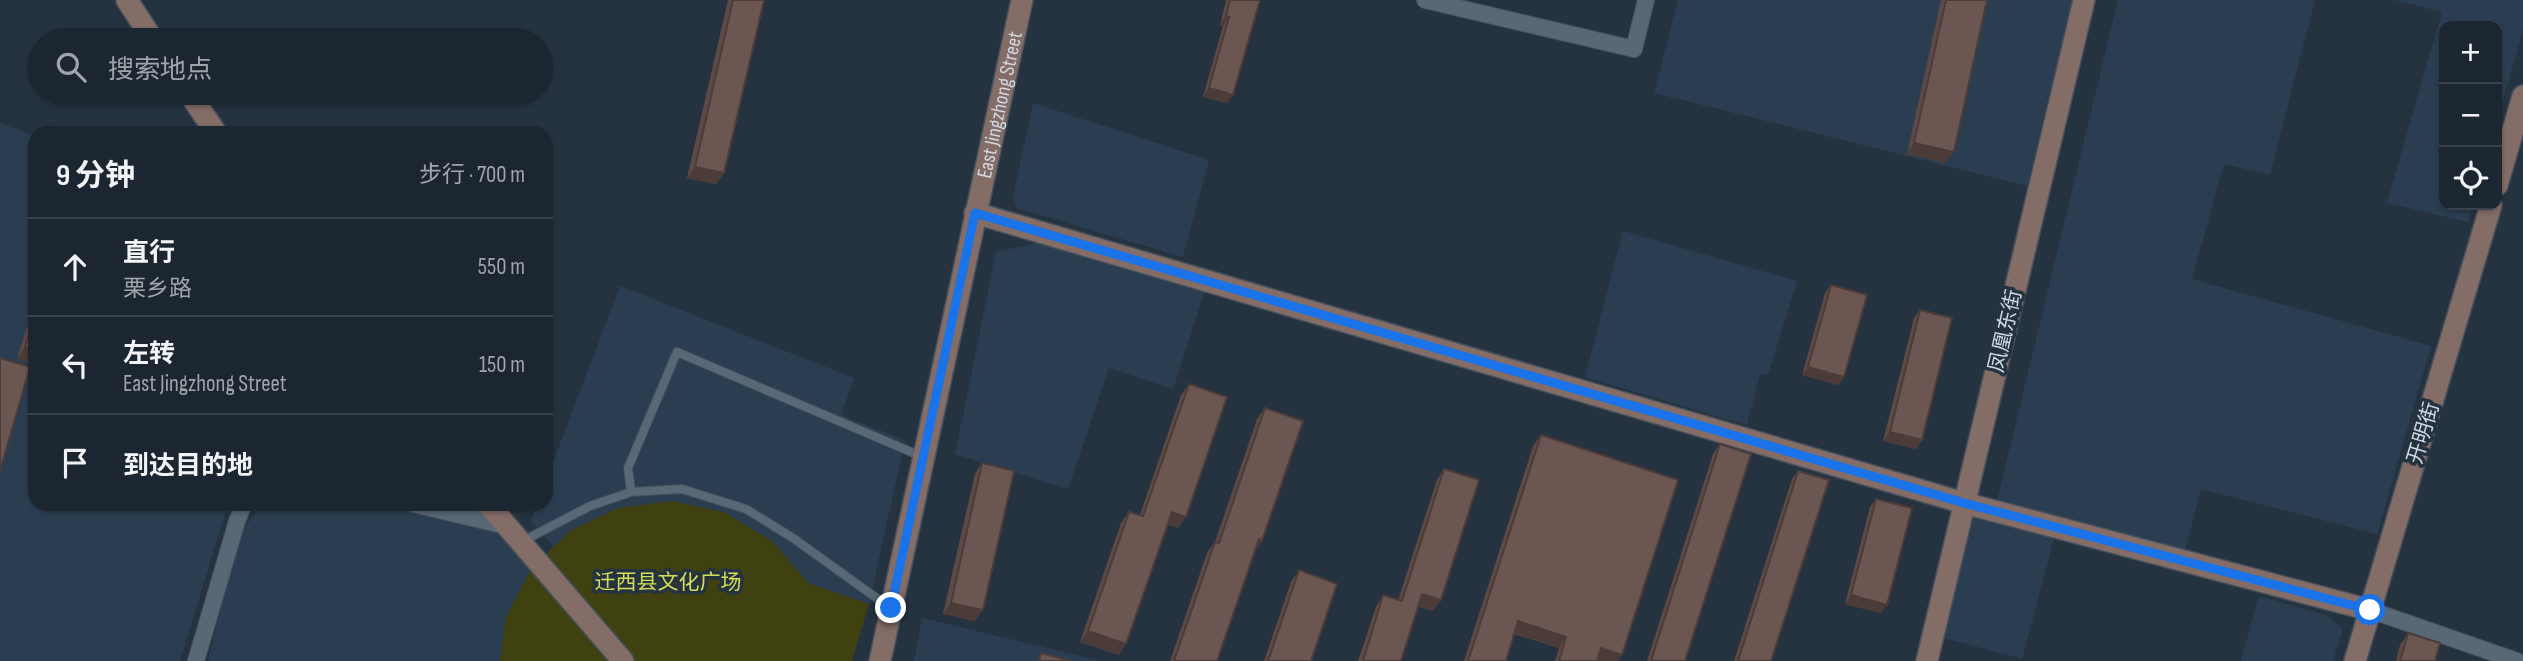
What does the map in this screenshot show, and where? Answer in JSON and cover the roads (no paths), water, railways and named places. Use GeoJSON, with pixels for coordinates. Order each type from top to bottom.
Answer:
{"type":"FeatureCollection","features":[{"type":"Feature","properties":{"kind":"street"},"geometry":{"type":"LineString","coordinates":[[127,0],[145,28]]}},
{"type":"Feature","properties":{"kind":"street","name":"East Jingzhong Street"},"geometry":{"type":"LineString","coordinates":[[880,661],[1022,0]]}},
{"type":"Feature","properties":{"kind":"street"},"geometry":{"type":"LineString","coordinates":[[1425,0],[1633,49],[1646,0]]}},
{"type":"Feature","properties":{"kind":"street","name":"凤凰东街"},"geometry":{"type":"LineString","coordinates":[[1927,661],[2084,0]]}},
{"type":"Feature","properties":{"kind":"street"},"geometry":{"type":"LineString","coordinates":[[2502,168],[2523,96]]}},
{"type":"Feature","properties":{"kind":"street"},"geometry":{"type":"LineString","coordinates":[[197,105],[211,126]]}},
{"type":"Feature","properties":{"kind":"street","name":"开明街"},"geometry":{"type":"LineString","coordinates":[[2355,661],[2490,210]]}},
{"type":"Feature","properties":{"kind":"street"},"geometry":{"type":"LineString","coordinates":[[975,213],[1964,503],[2370,610],[2516,661]]}},
{"type":"Feature","properties":{"kind":"street"},"geometry":{"type":"LineString","coordinates":[[196,661],[241,511]]}},
{"type":"Feature","properties":{"kind":"street"},"geometry":{"type":"LineString","coordinates":[[443,511],[506,526]]}},
{"type":"Feature","properties":{"kind":"street"},"geometry":{"type":"LineString","coordinates":[[494,511],[623,661]]}},
{"type":"Feature","properties":{"kind":"lane"},"geometry":{"type":"LineString","coordinates":[[631,492],[628,468],[677,352],[923,457]]}},
{"type":"Feature","properties":{"kind":"lane"},"geometry":{"type":"LineString","coordinates":[[520,542],[590,506],[631,492],[682,489],[746,509],[793,538],[891,608]]}},
{"type":"Feature","properties":{"kind":"park label","name":"迁西县文化广场"},"geometry":{"type":"Point","coordinates":[668,582]}}]}
